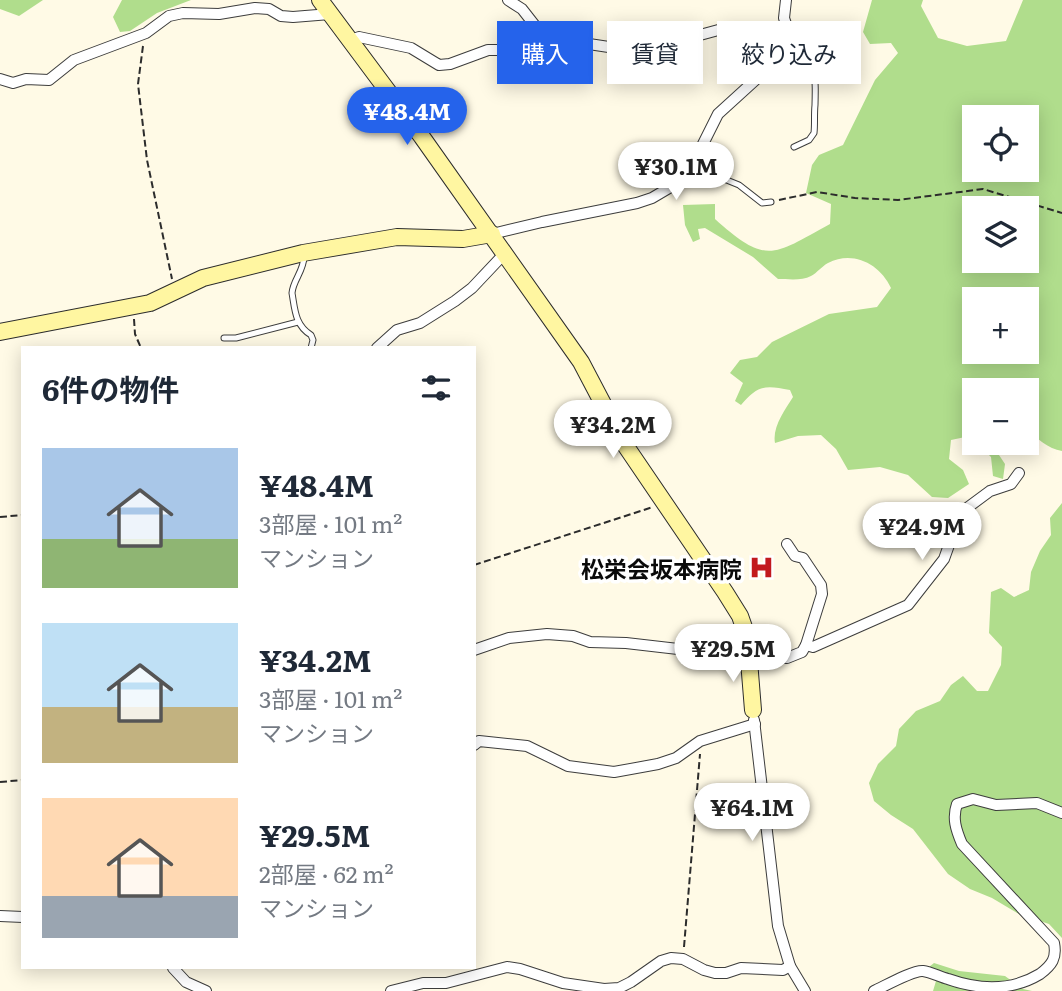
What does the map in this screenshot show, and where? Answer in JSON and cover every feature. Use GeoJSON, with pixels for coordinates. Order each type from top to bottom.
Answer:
{"type":"FeatureCollection","features":[{"type":"Feature","properties":{"kind":"street"},"geometry":{"type":"LineString","coordinates":[[508,0],[522,9],[531,21]]}},
{"type":"Feature","properties":{"kind":"street"},"geometry":{"type":"LineString","coordinates":[[785,21],[786,0]]}},
{"type":"Feature","properties":{"kind":"street"},"geometry":{"type":"LineString","coordinates":[[0,79],[13,83],[26,79],[49,80],[74,60],[146,33],[169,16],[183,13],[219,14],[255,8],[269,9],[281,16],[293,17],[325,7],[492,234],[581,362],[623,442],[740,616],[750,656],[754,717],[778,926],[790,966],[805,991]]}},
{"type":"Feature","properties":{"kind":"street"},"geometry":{"type":"LineString","coordinates":[[593,45],[666,53],[677,51],[700,35],[717,30]]}},
{"type":"Feature","properties":{"kind":"street"},"geometry":{"type":"LineString","coordinates":[[351,40],[359,37],[411,48],[439,65],[450,64],[488,50],[497,50]]}},
{"type":"Feature","properties":{"kind":"street"},"geometry":{"type":"LineString","coordinates":[[0,332],[150,303],[203,278],[303,253],[397,237],[463,239],[652,198],[674,185],[692,166],[718,114],[751,84]]}},
{"type":"Feature","properties":{"kind":"street"},"geometry":{"type":"LineString","coordinates":[[379,346],[397,330],[420,323],[455,301],[472,288],[505,253]]}},
{"type":"Feature","properties":{"kind":"street"},"geometry":{"type":"LineString","coordinates":[[806,645],[813,647],[908,605],[944,559],[960,517],[967,508],[990,491],[1011,484],[1019,473]]}},
{"type":"Feature","properties":{"kind":"street"},"geometry":{"type":"LineString","coordinates":[[476,649],[509,638],[547,634],[573,636],[590,642],[787,658],[802,652],[806,645],[822,594],[821,585],[803,558],[795,556],[787,544]]}},
{"type":"Feature","properties":{"kind":"street"},"geometry":{"type":"LineString","coordinates":[[476,743],[479,741],[527,746],[568,766],[614,772],[659,764],[676,758],[700,741],[754,717]]}},
{"type":"Feature","properties":{"kind":"street"},"geometry":{"type":"LineString","coordinates":[[874,991],[915,971],[924,971],[976,989],[993,991],[1014,988],[1038,976],[1052,963],[1056,955],[1054,943],[962,844],[954,814],[957,804],[973,799],[996,805],[1037,803],[1062,813]]}},
{"type":"Feature","properties":{"kind":"street"},"geometry":{"type":"LineString","coordinates":[[0,916],[21,917]]}},
{"type":"Feature","properties":{"kind":"street"},"geometry":{"type":"LineString","coordinates":[[391,991],[423,983],[446,983],[507,967],[563,984],[604,989],[619,988],[661,961],[683,959],[715,973],[741,968],[783,970],[790,966]]}},
{"type":"Feature","properties":{"kind":"street"},"geometry":{"type":"LineString","coordinates":[[174,969],[186,982],[206,991]]}},
{"type":"Feature","properties":{"kind":"lane"},"geometry":{"type":"LineString","coordinates":[[794,147],[809,140],[814,133],[817,84]]}},
{"type":"Feature","properties":{"kind":"lane"},"geometry":{"type":"LineString","coordinates":[[692,166],[739,185],[762,202],[771,202]]}},
{"type":"Feature","properties":{"kind":"lane"},"geometry":{"type":"LineString","coordinates":[[303,253],[303,268],[292,288],[298,322],[311,335],[313,340],[311,346]]}},
{"type":"Feature","properties":{"kind":"lane"},"geometry":{"type":"LineString","coordinates":[[224,338],[236,338],[298,322]]}},
{"type":"Feature","properties":{"kind":"path"},"geometry":{"type":"LineString","coordinates":[[146,33],[138,83],[148,160],[176,289]]}},
{"type":"Feature","properties":{"kind":"path"},"geometry":{"type":"LineString","coordinates":[[771,202],[817,192],[898,201],[983,189],[1062,213]]}},
{"type":"Feature","properties":{"kind":"path"},"geometry":{"type":"LineString","coordinates":[[134,307],[135,334],[140,346]]}},
{"type":"Feature","properties":{"kind":"path"},"geometry":{"type":"LineString","coordinates":[[476,564],[657,506],[663,501]]}},
{"type":"Feature","properties":{"kind":"path"},"geometry":{"type":"LineString","coordinates":[[0,517],[21,515]]}},
{"type":"Feature","properties":{"kind":"path"},"geometry":{"type":"LineString","coordinates":[[683,959],[700,741]]}},
{"type":"Feature","properties":{"kind":"path"},"geometry":{"type":"LineString","coordinates":[[0,782],[21,780]]}},
{"type":"Feature","properties":{"kind":"green space"},"geometry":{"type":"Polygon","coordinates":[[[0,0],[43,0],[19,16],[0,9],[0,0]]]}},
{"type":"Feature","properties":{"kind":"green space"},"geometry":{"type":"Polygon","coordinates":[[[122,0],[191,0],[157,13],[130,31],[120,32],[113,17],[122,0]]]}},
{"type":"Feature","properties":{"kind":"green space"},"geometry":{"type":"Polygon","coordinates":[[[872,0],[923,0],[921,6],[938,38],[967,46],[1006,41],[1023,0],[1062,0],[1062,451],[1047,446],[1039,439],[1039,378],[962,378],[962,438],[951,440],[949,459],[963,470],[969,484],[948,498],[932,497],[908,475],[880,467],[848,470],[836,449],[821,435],[798,436],[775,443],[777,425],[793,397],[790,390],[763,388],[741,405],[735,401],[743,383],[730,373],[740,360],[757,357],[772,342],[829,314],[877,307],[891,288],[880,272],[865,262],[847,258],[828,263],[807,278],[778,279],[753,257],[705,228],[698,229],[700,239],[693,242],[685,225],[683,205],[715,204],[715,219],[747,244],[771,251],[795,243],[830,224],[831,204],[806,193],[812,165],[819,155],[843,145],[875,80],[898,53],[891,43],[870,44],[863,32],[872,0]]]}},
{"type":"Feature","properties":{"kind":"green space"},"geometry":{"type":"Polygon","coordinates":[[[989,455],[999,455],[1005,464],[1003,479],[993,476],[989,455]]]}},
{"type":"Feature","properties":{"kind":"green space"},"geometry":{"type":"Polygon","coordinates":[[[1062,503],[1062,938],[1049,924],[1019,914],[970,889],[948,874],[913,829],[874,801],[869,783],[878,764],[896,746],[899,729],[916,711],[940,701],[951,685],[963,676],[977,691],[988,691],[1001,665],[1002,647],[989,633],[991,592],[1001,588],[1014,597],[1029,590],[1031,572],[1051,535],[1050,518],[1062,503]]]}},
{"type":"Feature","properties":{"kind":"green space"},"geometry":{"type":"Polygon","coordinates":[[[934,963],[959,971],[1005,976],[1023,989],[1032,991],[933,991],[935,972],[929,967],[934,963]]]}},
{"type":"Feature","properties":{"kind":"place","name":"松栄会坂本病院"},"geometry":{"type":"Point","coordinates":[762,568]}}]}
